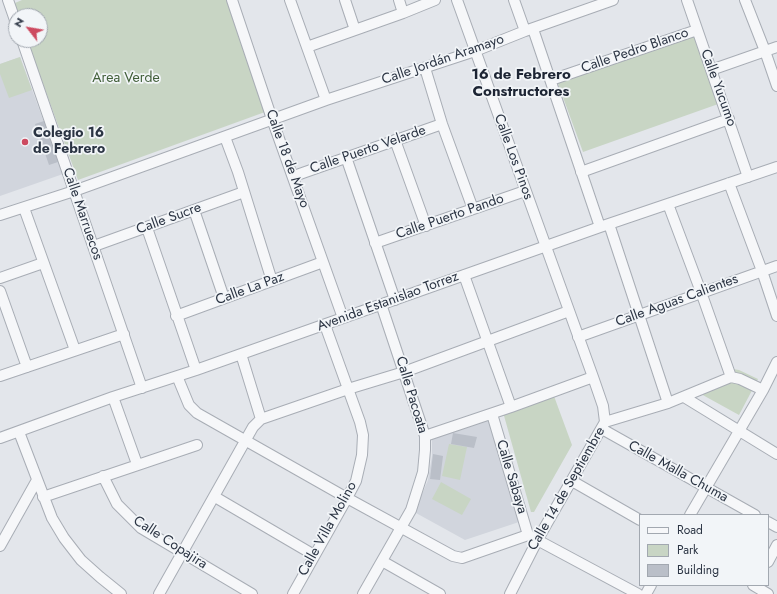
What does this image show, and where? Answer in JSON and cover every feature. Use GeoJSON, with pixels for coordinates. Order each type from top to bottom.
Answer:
{"type":"FeatureCollection","features":[{"type":"Feature","properties":{"kind":"street","name":"Calle 18 de Mayo"},"geometry":{"type":"LineString","coordinates":[[232,0],[272,119],[294,176],[343,318]]}},
{"type":"Feature","properties":{"kind":"street"},"geometry":{"type":"LineString","coordinates":[[290,0],[326,100]]}},
{"type":"Feature","properties":{"kind":"street"},"geometry":{"type":"LineString","coordinates":[[345,0],[354,30]]}},
{"type":"Feature","properties":{"kind":"street"},"geometry":{"type":"LineString","coordinates":[[399,0],[403,13]]}},
{"type":"Feature","properties":{"kind":"street"},"geometry":{"type":"LineString","coordinates":[[307,47],[435,0]]}},
{"type":"Feature","properties":{"kind":"street","name":"Calle Los Pinos"},"geometry":{"type":"LineString","coordinates":[[457,0],[545,246]]}},
{"type":"Feature","properties":{"kind":"street"},"geometry":{"type":"LineString","coordinates":[[514,0],[551,80],[581,172],[640,315],[668,403]]}},
{"type":"Feature","properties":{"kind":"street","name":"Calle Jordán Aramayo"},"geometry":{"type":"LineString","coordinates":[[0,215],[74,191],[326,100],[476,51],[613,0]]}},
{"type":"Feature","properties":{"kind":"street","name":"Calle Yucumo"},"geometry":{"type":"LineString","coordinates":[[687,0],[748,176]]}},
{"type":"Feature","properties":{"kind":"street"},"geometry":{"type":"LineString","coordinates":[[746,0],[777,86]]}},
{"type":"Feature","properties":{"kind":"street","name":"Calle Pedro Blanco"},"geometry":{"type":"LineString","coordinates":[[551,80],[697,30]]}},
{"type":"Feature","properties":{"kind":"street"},"geometry":{"type":"LineString","coordinates":[[712,70],[777,47]]}},
{"type":"Feature","properties":{"kind":"street","name":"Calle Marruecos"},"geometry":{"type":"LineString","coordinates":[[25,48],[142,388]]}},
{"type":"Feature","properties":{"kind":"street"},"geometry":{"type":"LineString","coordinates":[[425,68],[442,124],[473,209]]}},
{"type":"Feature","properties":{"kind":"street"},"geometry":{"type":"LineString","coordinates":[[581,172],[729,119]]}},
{"type":"Feature","properties":{"kind":"street","name":"Calle Puerto Velarde"},"geometry":{"type":"LineString","coordinates":[[294,176],[442,124]]}},
{"type":"Feature","properties":{"kind":"street"},"geometry":{"type":"LineString","coordinates":[[225,137],[272,281]]}},
{"type":"Feature","properties":{"kind":"street"},"geometry":{"type":"LineString","coordinates":[[395,140],[426,226]]}},
{"type":"Feature","properties":{"kind":"street"},"geometry":{"type":"LineString","coordinates":[[346,157],[394,300]]}},
{"type":"Feature","properties":{"kind":"street","name":"Avenida Estanislao Torrez"},"geometry":{"type":"LineString","coordinates":[[0,438],[114,397],[325,325],[545,246],[777,167]]}},
{"type":"Feature","properties":{"kind":"street"},"geometry":{"type":"LineString","coordinates":[[729,183],[777,316]]}},
{"type":"Feature","properties":{"kind":"street","name":"Calle Puerto Pando"},"geometry":{"type":"LineString","coordinates":[[375,243],[525,191]]}},
{"type":"Feature","properties":{"kind":"street","name":"Calle Sucre"},"geometry":{"type":"LineString","coordinates":[[94,246],[244,192]]}},
{"type":"Feature","properties":{"kind":"street"},"geometry":{"type":"LineString","coordinates":[[668,204],[731,377]]}},
{"type":"Feature","properties":{"kind":"street"},"geometry":{"type":"LineString","coordinates":[[24,208],[75,350]]}},
{"type":"Feature","properties":{"kind":"street"},"geometry":{"type":"LineString","coordinates":[[194,210],[224,298]]}},
{"type":"Feature","properties":{"kind":"street"},"geometry":{"type":"LineString","coordinates":[[147,228],[176,316],[196,370]]}},
{"type":"Feature","properties":{"kind":"street","name":"Calle 14 de Septiembre"},"geometry":{"type":"LineString","coordinates":[[510,594],[533,538],[572,481],[604,426],[603,406],[545,246]]}},
{"type":"Feature","properties":{"kind":"street","name":"Calle La Paz"},"geometry":{"type":"LineString","coordinates":[[176,316],[323,262]]}},
{"type":"Feature","properties":{"kind":"street"},"geometry":{"type":"LineString","coordinates":[[0,278],[43,263]]}},
{"type":"Feature","properties":{"kind":"street","name":"Calle Aguas Calientes"},"geometry":{"type":"LineString","coordinates":[[578,337],[777,266]]}},
{"type":"Feature","properties":{"kind":"street"},"geometry":{"type":"LineString","coordinates":[[464,275],[511,407]]}},
{"type":"Feature","properties":{"kind":"street"},"geometry":{"type":"LineString","coordinates":[[0,291],[27,367]]}},
{"type":"Feature","properties":{"kind":"street","name":"Calle Pacoata"},"geometry":{"type":"LineString","coordinates":[[365,592],[400,527],[411,510],[423,472],[425,436],[381,304]]}},
{"type":"Feature","properties":{"kind":"street"},"geometry":{"type":"LineString","coordinates":[[160,594],[253,427],[261,419],[348,389],[404,372],[569,311]]}},
{"type":"Feature","properties":{"kind":"street","name":"Calle Villa Molino"},"geometry":{"type":"LineString","coordinates":[[292,594],[347,498],[359,470],[362,455],[363,435],[360,422],[325,325]]}},
{"type":"Feature","properties":{"kind":"street"},"geometry":{"type":"LineString","coordinates":[[0,376],[124,334]]}},
{"type":"Feature","properties":{"kind":"street"},"geometry":{"type":"LineString","coordinates":[[241,354],[261,419]]}},
{"type":"Feature","properties":{"kind":"street"},"geometry":{"type":"LineString","coordinates":[[691,514],[763,390],[774,380],[777,362]]}},
{"type":"Feature","properties":{"kind":"street"},"geometry":{"type":"LineString","coordinates":[[177,376],[193,410],[347,498],[453,556],[462,558],[533,538],[638,594]]}},
{"type":"Feature","properties":{"kind":"street"},"geometry":{"type":"LineString","coordinates":[[425,436],[492,414],[593,377]]}},
{"type":"Feature","properties":{"kind":"street"},"geometry":{"type":"LineString","coordinates":[[604,426],[684,397],[731,377],[740,379],[763,390]]}},
{"type":"Feature","properties":{"kind":"street"},"geometry":{"type":"LineString","coordinates":[[114,397],[137,464]]}},
{"type":"Feature","properties":{"kind":"street"},"geometry":{"type":"LineString","coordinates":[[684,397],[777,454]]}},
{"type":"Feature","properties":{"kind":"street","name":"Calle Sabaya"},"geometry":{"type":"LineString","coordinates":[[492,414],[533,538]]}},
{"type":"Feature","properties":{"kind":"street","name":"Calle Malla Chuma"},"geometry":{"type":"LineString","coordinates":[[604,426],[706,488],[753,514]]}},
{"type":"Feature","properties":{"kind":"street"},"geometry":{"type":"LineString","coordinates":[[19,432],[43,497],[52,518],[64,538],[81,560],[100,578],[122,594]]}},
{"type":"Feature","properties":{"kind":"street"},"geometry":{"type":"LineString","coordinates":[[43,497],[197,445]]}},
{"type":"Feature","properties":{"kind":"street","name":"Calle Copajira"},"geometry":{"type":"LineString","coordinates":[[103,476],[117,504],[141,528],[252,594]]}},
{"type":"Feature","properties":{"kind":"street"},"geometry":{"type":"LineString","coordinates":[[0,546],[37,480]]}},
{"type":"Feature","properties":{"kind":"street"},"geometry":{"type":"LineString","coordinates":[[572,481],[639,519]]}},
{"type":"Feature","properties":{"kind":"street"},"geometry":{"type":"LineString","coordinates":[[215,497],[314,555]]}},
{"type":"Feature","properties":{"kind":"street"},"geometry":{"type":"LineString","coordinates":[[769,560],[777,545]]}},
{"type":"Feature","properties":{"kind":"street"},"geometry":{"type":"LineString","coordinates":[[382,561],[440,594]]}},
{"type":"Feature","properties":{"kind":"street"},"geometry":{"type":"LineString","coordinates":[[753,588],[768,594]]}},
{"type":"Feature","properties":{"kind":"street"},"geometry":{"type":"LineString","coordinates":[[365,592],[376,594]]}},
{"type":"Feature","properties":{"kind":"shaded area","name":"Colegio 16 de Febrero"},"geometry":{"type":"Polygon","coordinates":[[[20,57],[63,174],[0,196],[0,64],[20,57]]]}},
{"type":"Feature","properties":{"kind":"shaded area"},"geometry":{"type":"Polygon","coordinates":[[[489,414],[519,522],[465,540],[416,513],[415,511],[428,480],[432,456],[432,433],[489,414]]]}},
{"type":"Feature","properties":{"kind":"green space","name":"Area Verde"},"geometry":{"type":"Polygon","coordinates":[[[22,0],[228,0],[265,112],[78,180],[30,48],[48,48],[48,8],[17,8],[15,3],[22,0]]]}},
{"type":"Feature","properties":{"kind":"green space"},"geometry":{"type":"Polygon","coordinates":[[[694,26],[721,103],[583,152],[557,81],[694,26]]]}},
{"type":"Feature","properties":{"kind":"green space"},"geometry":{"type":"Polygon","coordinates":[[[20,57],[32,90],[9,98],[0,74],[0,64],[20,57]]]}},
{"type":"Feature","properties":{"kind":"green space"},"geometry":{"type":"Polygon","coordinates":[[[733,369],[739,370],[758,379],[739,415],[690,388],[725,376],[733,369]]]}},
{"type":"Feature","properties":{"kind":"green space"},"geometry":{"type":"Polygon","coordinates":[[[551,388],[572,445],[534,512],[531,512],[501,405],[551,388]]]}},
{"type":"Feature","properties":{"kind":"green space"},"geometry":{"type":"Polygon","coordinates":[[[449,444],[467,447],[460,480],[442,476],[449,444]]]}},
{"type":"Feature","properties":{"kind":"green space"},"geometry":{"type":"Polygon","coordinates":[[[441,482],[471,499],[462,515],[432,499],[441,482]]]}},
{"type":"Feature","properties":{"kind":"building"},"geometry":{"type":"Polygon","coordinates":[[[44,121],[58,162],[49,165],[35,124],[44,121]]]}},
{"type":"Feature","properties":{"kind":"building"},"geometry":{"type":"Polygon","coordinates":[[[453,433],[477,437],[474,448],[451,444],[453,433]]]}},
{"type":"Feature","properties":{"kind":"building"},"geometry":{"type":"Polygon","coordinates":[[[433,454],[443,456],[440,480],[430,479],[433,454]]]}},
{"type":"Feature","properties":{"kind":"place","name":"Colegio 16 de Febrero"},"geometry":{"type":"Point","coordinates":[25,142]}},
{"type":"Feature","properties":{"kind":"district","name":"16 de Febrero Constructores"},"geometry":{"type":"Point","coordinates":[521,84]}}]}
